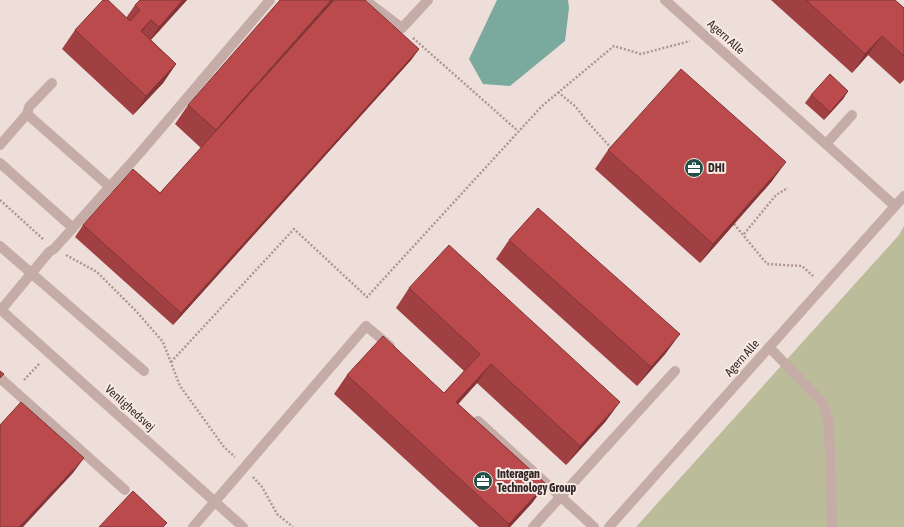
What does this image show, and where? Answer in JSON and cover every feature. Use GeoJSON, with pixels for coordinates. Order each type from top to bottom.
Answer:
{"type":"FeatureCollection","features":[{"type":"Feature","properties":{"kind":"street"},"geometry":{"type":"LineString","coordinates":[[0,309],[49,252],[54,249],[74,228],[110,187],[270,0]]}},
{"type":"Feature","properties":{"kind":"street"},"geometry":{"type":"LineString","coordinates":[[365,0],[402,28],[428,0]]}},
{"type":"Feature","properties":{"kind":"street","name":"Agern Alle"},"geometry":{"type":"LineString","coordinates":[[669,1],[706,37],[894,206]]}},
{"type":"Feature","properties":{"kind":"street"},"geometry":{"type":"LineString","coordinates":[[0,145],[26,114],[29,107],[52,83]]}},
{"type":"Feature","properties":{"kind":"street"},"geometry":{"type":"LineString","coordinates":[[26,114],[110,187]]}},
{"type":"Feature","properties":{"kind":"street"},"geometry":{"type":"LineString","coordinates":[[826,144],[852,115]]}},
{"type":"Feature","properties":{"kind":"street"},"geometry":{"type":"LineString","coordinates":[[0,163],[74,228]]}},
{"type":"Feature","properties":{"kind":"street","name":"Agern Alle"},"geometry":{"type":"LineString","coordinates":[[610,527],[904,196]]}},
{"type":"Feature","properties":{"kind":"street"},"geometry":{"type":"LineString","coordinates":[[0,246],[144,371]]}},
{"type":"Feature","properties":{"kind":"street","name":"Venlighedsvej"},"geometry":{"type":"LineString","coordinates":[[0,309],[243,527]]}},
{"type":"Feature","properties":{"kind":"street"},"geometry":{"type":"LineString","coordinates":[[193,527],[366,326],[395,351]]}},
{"type":"Feature","properties":{"kind":"street"},"geometry":{"type":"LineString","coordinates":[[769,347],[823,403],[829,423],[832,527]]}},
{"type":"Feature","properties":{"kind":"street"},"geometry":{"type":"LineString","coordinates":[[534,527],[675,371]]}},
{"type":"Feature","properties":{"kind":"street"},"geometry":{"type":"LineString","coordinates":[[0,378],[125,490]]}},
{"type":"Feature","properties":{"kind":"street"},"geometry":{"type":"LineString","coordinates":[[478,421],[594,527]]}},
{"type":"Feature","properties":{"kind":"path"},"geometry":{"type":"LineString","coordinates":[[402,28],[518,132]]}},
{"type":"Feature","properties":{"kind":"path"},"geometry":{"type":"LineString","coordinates":[[171,362],[294,229],[367,296],[542,106],[614,46],[641,54],[706,37]]}},
{"type":"Feature","properties":{"kind":"path"},"geometry":{"type":"LineString","coordinates":[[558,92],[576,107],[613,149]]}},
{"type":"Feature","properties":{"kind":"path"},"geometry":{"type":"LineString","coordinates":[[744,234],[776,195],[788,188]]}},
{"type":"Feature","properties":{"kind":"path"},"geometry":{"type":"LineString","coordinates":[[734,224],[744,234],[767,264],[802,266],[824,286]]}},
{"type":"Feature","properties":{"kind":"path"},"geometry":{"type":"LineString","coordinates":[[138,312],[163,342],[180,386],[224,447],[262,487],[277,514],[293,527]]}},
{"type":"Feature","properties":{"kind":"path"},"geometry":{"type":"LineString","coordinates":[[15,391],[49,352]]}},
{"type":"Feature","properties":{"kind":"green space"},"geometry":{"type":"Polygon","coordinates":[[[904,226],[904,527],[636,527],[899,235],[904,226]]]}},
{"type":"Feature","properties":{"kind":"water"},"geometry":{"type":"Polygon","coordinates":[[[497,0],[568,0],[569,8],[565,41],[510,86],[483,84],[469,59],[497,0]]]}},
{"type":"Feature","properties":{"kind":"building"},"geometry":{"type":"Polygon","coordinates":[[[103,0],[108,0],[130,21],[140,10],[135,5],[140,0],[183,0],[159,27],[151,20],[141,31],[176,64],[146,96],[75,30],[103,0]]]}},
{"type":"Feature","properties":{"kind":"building"},"geometry":{"type":"Polygon","coordinates":[[[280,0],[331,0],[216,130],[188,105],[280,0]]]}},
{"type":"Feature","properties":{"kind":"building"},"geometry":{"type":"Polygon","coordinates":[[[334,0],[365,0],[419,49],[181,313],[83,225],[133,169],[160,193],[334,0]]]}},
{"type":"Feature","properties":{"kind":"building"},"geometry":{"type":"Polygon","coordinates":[[[806,0],[895,0],[904,8],[904,56],[882,36],[865,54],[806,0]]]}},
{"type":"Feature","properties":{"kind":"building"},"geometry":{"type":"Polygon","coordinates":[[[681,69],[786,162],[713,244],[608,150],[681,69]]]}},
{"type":"Feature","properties":{"kind":"building"},"geometry":{"type":"Polygon","coordinates":[[[830,74],[848,91],[830,112],[811,95],[830,74]]]}},
{"type":"Feature","properties":{"kind":"building"},"geometry":{"type":"Polygon","coordinates":[[[538,208],[680,334],[651,367],[509,240],[538,208]]]}},
{"type":"Feature","properties":{"kind":"building"},"geometry":{"type":"Polygon","coordinates":[[[449,245],[620,402],[580,446],[491,364],[456,402],[546,484],[509,524],[347,375],[383,336],[444,393],[480,354],[409,288],[449,245]]]}},
{"type":"Feature","properties":{"kind":"building"},"geometry":{"type":"Polygon","coordinates":[[[0,371],[4,374],[0,378],[0,371]]]}},
{"type":"Feature","properties":{"kind":"building"},"geometry":{"type":"Polygon","coordinates":[[[21,402],[84,458],[19,527],[0,527],[0,425],[21,402]]]}},
{"type":"Feature","properties":{"kind":"building"},"geometry":{"type":"Polygon","coordinates":[[[133,491],[167,523],[163,527],[99,527],[133,491]]]}},
{"type":"Feature","properties":{"kind":"place","name":"DHI"},"geometry":{"type":"Point","coordinates":[694,168]}},
{"type":"Feature","properties":{"kind":"place","name":"Interagan Technology Group"},"geometry":{"type":"Point","coordinates":[483,481]}}]}
